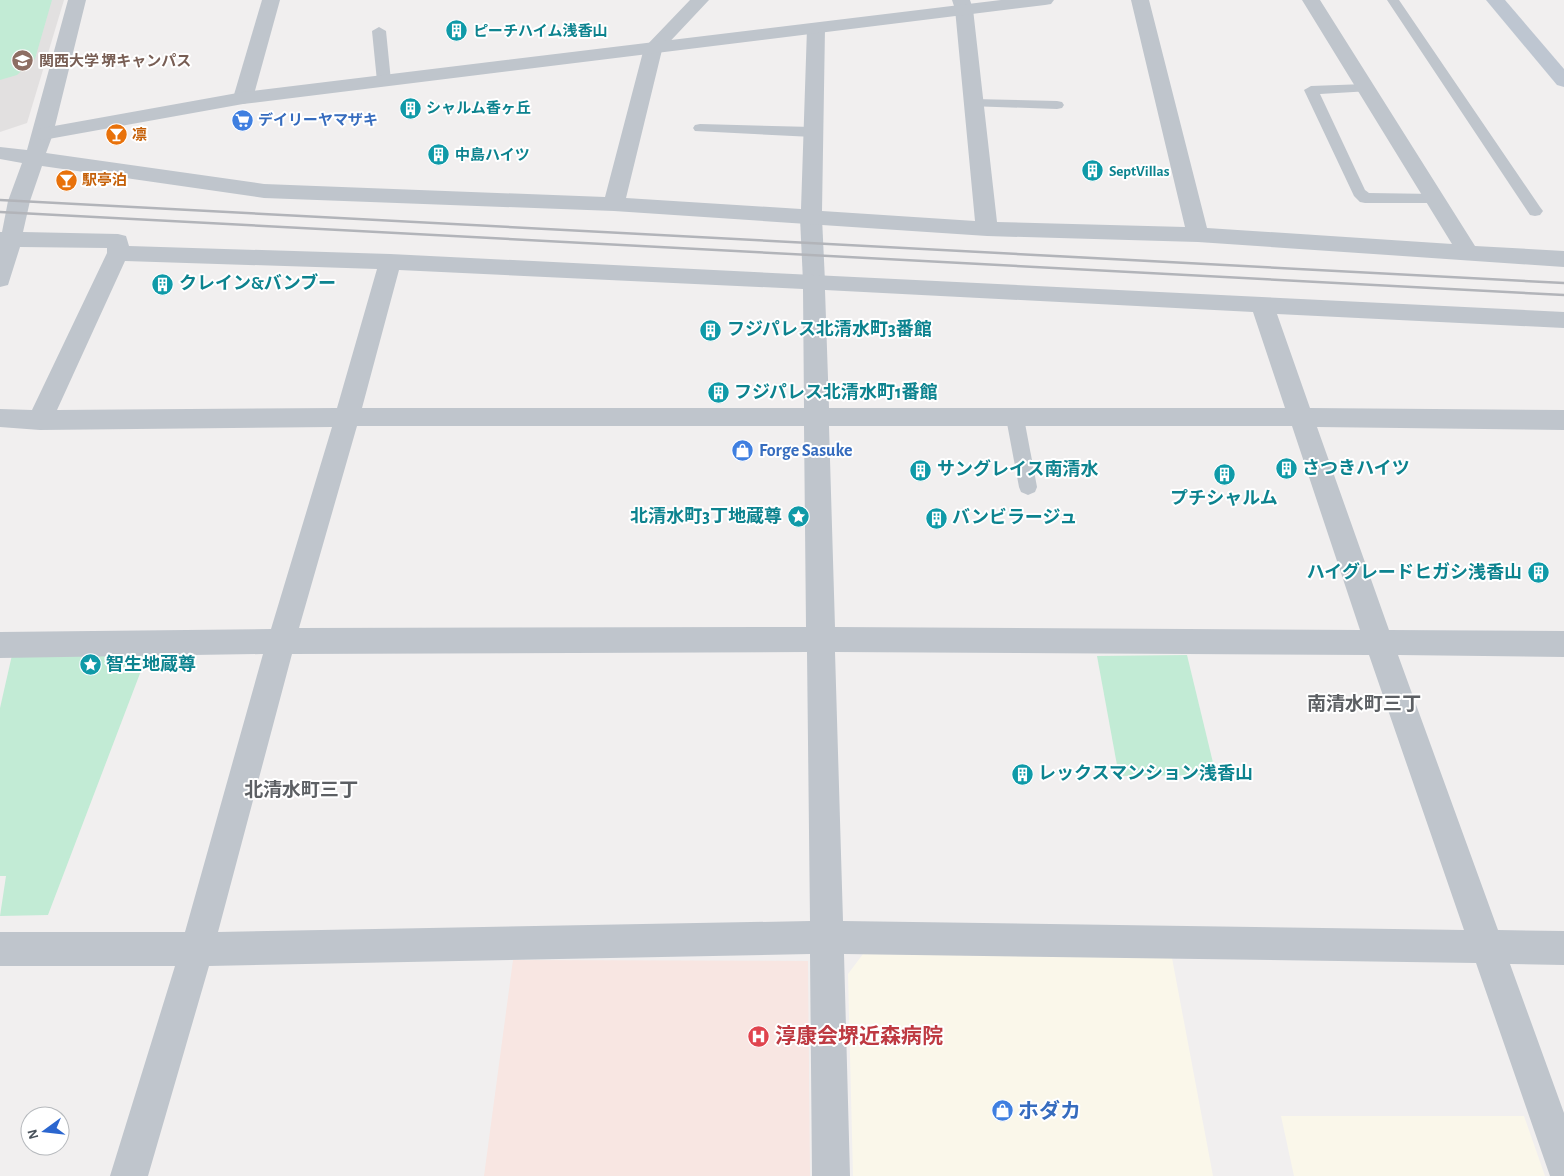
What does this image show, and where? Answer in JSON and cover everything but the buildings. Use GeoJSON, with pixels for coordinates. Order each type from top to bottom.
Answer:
{"type":"FeatureCollection","features":[{"type":"Feature","properties":{"kind":"main road"},"geometry":{"type":"LineString","coordinates":[[1495,0],[1563,80]]}},
{"type":"Feature","properties":{"kind":"street"},"geometry":{"type":"LineString","coordinates":[[0,279],[6,240],[44,134],[77,0]]}},
{"type":"Feature","properties":{"kind":"street"},"geometry":{"type":"LineString","coordinates":[[243,98],[271,0]]}},
{"type":"Feature","properties":{"kind":"street"},"geometry":{"type":"LineString","coordinates":[[614,204],[654,48],[700,0]]}},
{"type":"Feature","properties":{"kind":"street"},"geometry":{"type":"LineString","coordinates":[[44,134],[243,98],[816,28],[962,5],[1045,0]]}},
{"type":"Feature","properties":{"kind":"street"},"geometry":{"type":"LineString","coordinates":[[1140,0],[1198,234]]}},
{"type":"Feature","properties":{"kind":"street"},"geometry":{"type":"LineString","coordinates":[[1311,0],[1467,251]]}},
{"type":"Feature","properties":{"kind":"street"},"geometry":{"type":"LineString","coordinates":[[962,5],[987,228]]}},
{"type":"Feature","properties":{"kind":"street"},"geometry":{"type":"LineString","coordinates":[[816,28],[811,218],[818,418],[831,1176]]}},
{"type":"Feature","properties":{"kind":"street"},"geometry":{"type":"LineString","coordinates":[[0,153],[264,191],[614,204],[987,228],[1198,234],[1564,259]]}},
{"type":"Feature","properties":{"kind":"street"},"geometry":{"type":"LineString","coordinates":[[6,240],[118,241],[118,253],[40,420]]}},
{"type":"Feature","properties":{"kind":"street"},"geometry":{"type":"LineString","coordinates":[[118,253],[390,262],[1564,320]]}},
{"type":"Feature","properties":{"kind":"street"},"geometry":{"type":"LineString","coordinates":[[128,1176],[197,949],[281,641],[347,417],[390,262]]}},
{"type":"Feature","properties":{"kind":"street"},"geometry":{"type":"LineString","coordinates":[[1262,304],[1564,1164]]}},
{"type":"Feature","properties":{"kind":"street"},"geometry":{"type":"LineString","coordinates":[[0,418],[40,420],[347,417],[1302,417],[1564,420]]}},
{"type":"Feature","properties":{"kind":"street"},"geometry":{"type":"LineString","coordinates":[[0,645],[281,641],[822,639],[1564,644]]}},
{"type":"Feature","properties":{"kind":"street"},"geometry":{"type":"LineString","coordinates":[[0,949],[197,949],[828,937],[1564,948]]}},
{"type":"Feature","properties":{"kind":"lane"},"geometry":{"type":"LineString","coordinates":[[1393,0],[1535,210]]}},
{"type":"Feature","properties":{"kind":"lane"},"geometry":{"type":"LineString","coordinates":[[379,31],[384,81]]}},
{"type":"Feature","properties":{"kind":"lane"},"geometry":{"type":"LineString","coordinates":[[1365,88],[1311,90],[1359,192],[1365,198],[1435,199]]}},
{"type":"Feature","properties":{"kind":"lane"},"geometry":{"type":"LineString","coordinates":[[973,103],[1057,105]]}},
{"type":"Feature","properties":{"kind":"lane"},"geometry":{"type":"LineString","coordinates":[[700,128],[813,132]]}},
{"type":"Feature","properties":{"kind":"lane"},"geometry":{"type":"LineString","coordinates":[[1015,418],[1028,487]]}},
{"type":"Feature","properties":{"kind":"shaded area","name":"関西大学 堺キャンパス"},"geometry":{"type":"Polygon","coordinates":[[[0,0],[64,0],[27,123],[0,132],[0,0]]]}},
{"type":"Feature","properties":{"kind":"shaded area"},"geometry":{"type":"Polygon","coordinates":[[[863,954],[1172,958],[1213,1176],[853,1176],[848,974],[863,954]]]}},
{"type":"Feature","properties":{"kind":"shaded area"},"geometry":{"type":"Polygon","coordinates":[[[513,960],[808,961],[810,1176],[484,1176],[513,960]]]}},
{"type":"Feature","properties":{"kind":"shaded area"},"geometry":{"type":"Polygon","coordinates":[[[1281,1116],[1524,1116],[1545,1176],[1294,1176],[1281,1116]]]}},
{"type":"Feature","properties":{"kind":"green space"},"geometry":{"type":"Polygon","coordinates":[[[0,0],[52,0],[35,59],[17,75],[0,80],[0,0]]]}},
{"type":"Feature","properties":{"kind":"green space"},"geometry":{"type":"Polygon","coordinates":[[[12,655],[147,655],[48,915],[0,916],[6,876],[0,876],[0,708],[12,655]]]}},
{"type":"Feature","properties":{"kind":"green space"},"geometry":{"type":"Polygon","coordinates":[[[1187,655],[1216,775],[1119,776],[1097,656],[1187,655]]]}},
{"type":"Feature","properties":{"kind":"railway"},"geometry":{"type":"LineString","coordinates":[[0,200],[1564,283]]}},
{"type":"Feature","properties":{"kind":"railway"},"geometry":{"type":"LineString","coordinates":[[0,212],[1564,295]]}},
{"type":"Feature","properties":{"kind":"place","name":"ピーチハイム浅香山"},"geometry":{"type":"Point","coordinates":[457,31]}},
{"type":"Feature","properties":{"kind":"place","name":"関西大学 堺キャンパス"},"geometry":{"type":"Point","coordinates":[23,61]}},
{"type":"Feature","properties":{"kind":"place","name":"シャルム香ヶ丘"},"geometry":{"type":"Point","coordinates":[410,108]}},
{"type":"Feature","properties":{"kind":"place","name":"デイリーヤマザキ"},"geometry":{"type":"Point","coordinates":[242,120]}},
{"type":"Feature","properties":{"kind":"place","name":"凛"},"geometry":{"type":"Point","coordinates":[116,135]}},
{"type":"Feature","properties":{"kind":"place","name":"中島ハイツ"},"geometry":{"type":"Point","coordinates":[439,155]}},
{"type":"Feature","properties":{"kind":"place","name":"SeptVillas"},"geometry":{"type":"Point","coordinates":[1093,171]}},
{"type":"Feature","properties":{"kind":"place","name":"駅亭泊"},"geometry":{"type":"Point","coordinates":[66,180]}},
{"type":"Feature","properties":{"kind":"place","name":"クレイン&バンブー"},"geometry":{"type":"Point","coordinates":[163,284]}},
{"type":"Feature","properties":{"kind":"place","name":"フジパレス北清水町3番館"},"geometry":{"type":"Point","coordinates":[711,330]}},
{"type":"Feature","properties":{"kind":"place","name":"フジパレス北清水町1番館"},"geometry":{"type":"Point","coordinates":[718,393]}},
{"type":"Feature","properties":{"kind":"place","name":"Forge Sasuke"},"geometry":{"type":"Point","coordinates":[743,451]}},
{"type":"Feature","properties":{"kind":"place","name":"さつきハイツ"},"geometry":{"type":"Point","coordinates":[1286,469]}},
{"type":"Feature","properties":{"kind":"place","name":"サングレイス南清水"},"geometry":{"type":"Point","coordinates":[921,470]}},
{"type":"Feature","properties":{"kind":"place","name":"プチシャルム"},"geometry":{"type":"Point","coordinates":[1224,474]}},
{"type":"Feature","properties":{"kind":"place","name":"北清水町3丁地蔵尊"},"geometry":{"type":"Point","coordinates":[798,517]}},
{"type":"Feature","properties":{"kind":"place","name":"バンビラージュ"},"geometry":{"type":"Point","coordinates":[936,518]}},
{"type":"Feature","properties":{"kind":"place","name":"ハイグレードヒガシ浅香山"},"geometry":{"type":"Point","coordinates":[1538,573]}},
{"type":"Feature","properties":{"kind":"place","name":"智生地蔵尊"},"geometry":{"type":"Point","coordinates":[90,665]}},
{"type":"Feature","properties":{"kind":"place","name":"レックスマンション浅香山"},"geometry":{"type":"Point","coordinates":[1022,774]}},
{"type":"Feature","properties":{"kind":"place","name":"淳康会堺近森病院"},"geometry":{"type":"Point","coordinates":[759,1036]}},
{"type":"Feature","properties":{"kind":"place","name":"ホダカ"},"geometry":{"type":"Point","coordinates":[1002,1111]}},
{"type":"Feature","properties":{"kind":"district","name":"南清水町三丁"},"geometry":{"type":"Point","coordinates":[1364,704]}},
{"type":"Feature","properties":{"kind":"district","name":"北清水町三丁"},"geometry":{"type":"Point","coordinates":[301,790]}}]}
